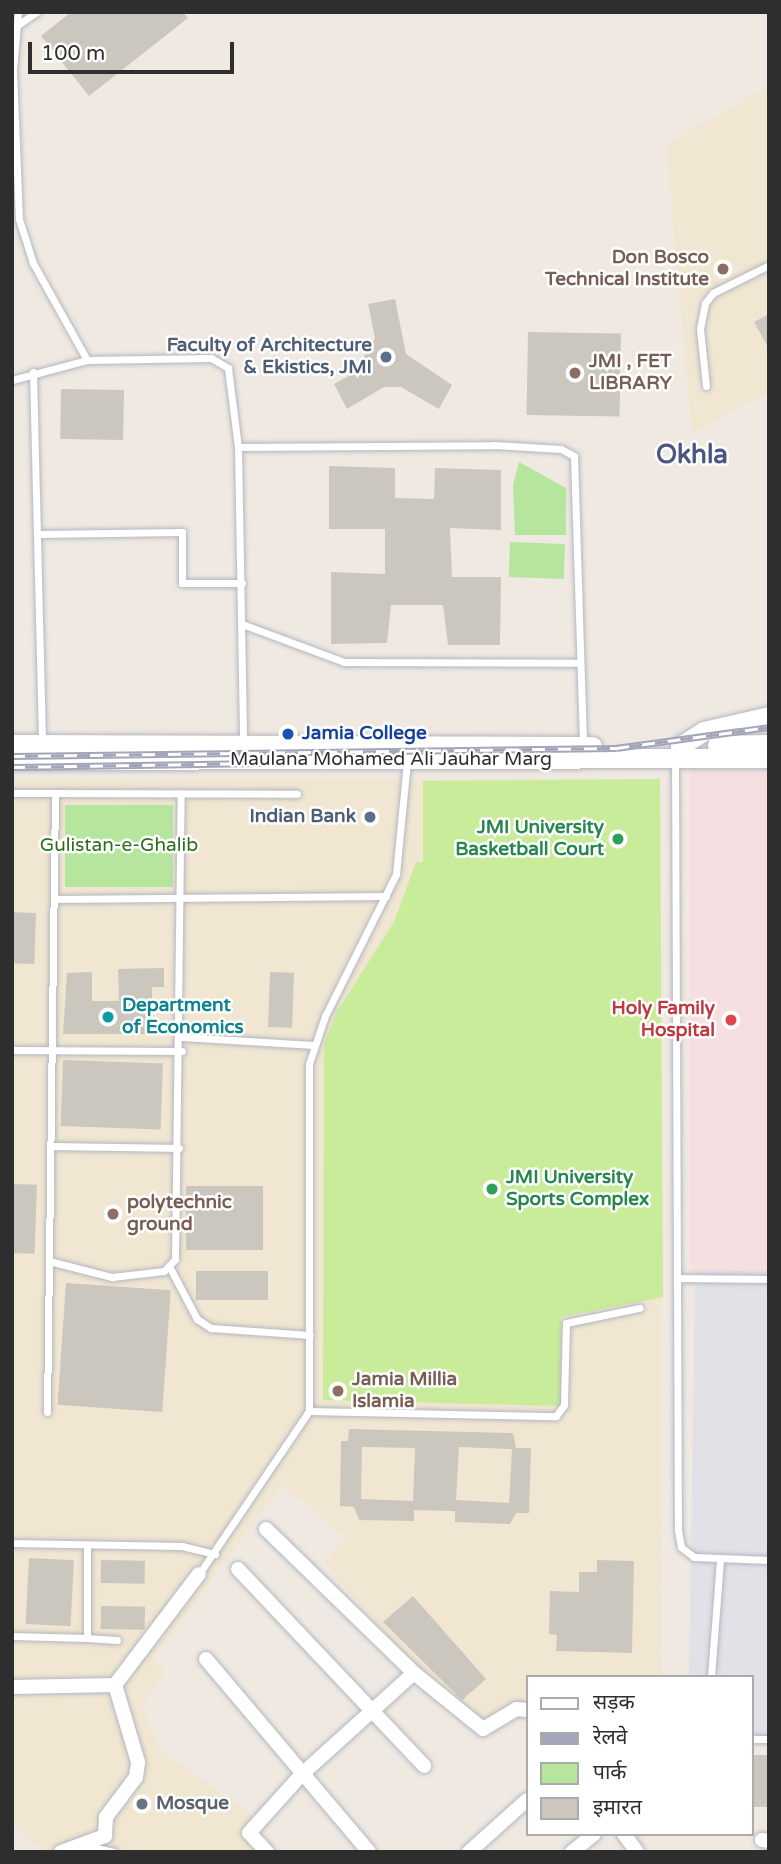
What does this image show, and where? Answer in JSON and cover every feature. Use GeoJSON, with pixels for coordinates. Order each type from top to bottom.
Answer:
{"type":"FeatureCollection","features":[{"type":"Feature","properties":{"kind":"main road"},"geometry":{"type":"LineString","coordinates":[[679,754],[704,731],[769,716]]}},
{"type":"Feature","properties":{"kind":"main road","name":"Maulana Mohamed Ali Jauhar Marg"},"geometry":{"type":"LineString","coordinates":[[12,744],[42,744],[122,753],[407,761],[679,754],[769,744]]}},
{"type":"Feature","properties":{"kind":"main road","name":"Maulana Mohamed Ali Jauhar Marg"},"geometry":{"type":"LineString","coordinates":[[12,760],[243,745],[583,746],[769,758]]}},
{"type":"Feature","properties":{"kind":"street"},"geometry":{"type":"LineString","coordinates":[[266,1529],[414,1673],[484,1730],[516,1709],[526,1710]]}},
{"type":"Feature","properties":{"kind":"street"},"geometry":{"type":"LineString","coordinates":[[238,1569],[376,1709],[424,1766]]}},
{"type":"Feature","properties":{"kind":"street"},"geometry":{"type":"LineString","coordinates":[[115,1685],[199,1574]]}},
{"type":"Feature","properties":{"kind":"street"},"geometry":{"type":"LineString","coordinates":[[206,1659],[369,1852]]}},
{"type":"Feature","properties":{"kind":"street"},"geometry":{"type":"LineString","coordinates":[[267,1852],[248,1834],[302,1774],[414,1673]]}},
{"type":"Feature","properties":{"kind":"street"},"geometry":{"type":"LineString","coordinates":[[12,1687],[115,1685]]}},
{"type":"Feature","properties":{"kind":"street"},"geometry":{"type":"LineString","coordinates":[[67,1848],[104,1836],[106,1817],[138,1769],[115,1685]]}},
{"type":"Feature","properties":{"kind":"street"},"geometry":{"type":"LineString","coordinates":[[469,1852],[526,1801]]}},
{"type":"Feature","properties":{"kind":"street"},"geometry":{"type":"LineString","coordinates":[[572,1852],[592,1836]]}},
{"type":"Feature","properties":{"kind":"street"},"geometry":{"type":"LineString","coordinates":[[625,1836],[636,1852]]}},
{"type":"Feature","properties":{"kind":"lane"},"geometry":{"type":"LineString","coordinates":[[18,12],[13,70],[19,219],[33,263],[87,360]]}},
{"type":"Feature","properties":{"kind":"lane"},"geometry":{"type":"LineString","coordinates":[[19,24],[37,12]]}},
{"type":"Feature","properties":{"kind":"lane"},"geometry":{"type":"LineString","coordinates":[[706,386],[700,329],[705,303],[713,293],[769,265]]}},
{"type":"Feature","properties":{"kind":"lane"},"geometry":{"type":"LineString","coordinates":[[12,380],[33,372],[87,360],[222,361],[231,379],[238,447],[243,745]]}},
{"type":"Feature","properties":{"kind":"lane"},"geometry":{"type":"LineString","coordinates":[[33,372],[42,744]]}},
{"type":"Feature","properties":{"kind":"lane"},"geometry":{"type":"LineString","coordinates":[[238,447],[494,444],[569,452],[577,470],[583,746]]}},
{"type":"Feature","properties":{"kind":"lane"},"geometry":{"type":"LineString","coordinates":[[39,534],[182,532],[182,583],[242,583]]}},
{"type":"Feature","properties":{"kind":"lane"},"geometry":{"type":"LineString","coordinates":[[242,624],[344,662],[580,663]]}},
{"type":"Feature","properties":{"kind":"lane"},"geometry":{"type":"LineString","coordinates":[[679,754],[679,1541],[694,1557],[769,1560]]}},
{"type":"Feature","properties":{"kind":"lane"},"geometry":{"type":"LineString","coordinates":[[199,1574],[309,1411],[308,1081],[314,1045],[386,896],[400,857],[407,761]]}},
{"type":"Feature","properties":{"kind":"lane"},"geometry":{"type":"LineString","coordinates":[[12,793],[297,794]]}},
{"type":"Feature","properties":{"kind":"lane"},"geometry":{"type":"LineString","coordinates":[[47,1412],[53,1262],[58,899],[55,793]]}},
{"type":"Feature","properties":{"kind":"lane"},"geometry":{"type":"LineString","coordinates":[[181,794],[182,1051],[179,1148],[170,1268],[197,1318],[211,1328],[310,1335]]}},
{"type":"Feature","properties":{"kind":"lane"},"geometry":{"type":"LineString","coordinates":[[58,899],[183,895],[386,896]]}},
{"type":"Feature","properties":{"kind":"lane"},"geometry":{"type":"LineString","coordinates":[[182,1037],[314,1045]]}},
{"type":"Feature","properties":{"kind":"lane"},"geometry":{"type":"LineString","coordinates":[[12,1050],[182,1051]]}},
{"type":"Feature","properties":{"kind":"lane"},"geometry":{"type":"LineString","coordinates":[[54,1146],[179,1148]]}},
{"type":"Feature","properties":{"kind":"lane"},"geometry":{"type":"LineString","coordinates":[[53,1262],[104,1276],[170,1268]]}},
{"type":"Feature","properties":{"kind":"lane"},"geometry":{"type":"LineString","coordinates":[[677,1278],[769,1279]]}},
{"type":"Feature","properties":{"kind":"lane"},"geometry":{"type":"LineString","coordinates":[[309,1411],[556,1416],[564,1405],[566,1323],[639,1308]]}},
{"type":"Feature","properties":{"kind":"lane"},"geometry":{"type":"LineString","coordinates":[[12,1543],[193,1547],[215,1554]]}},
{"type":"Feature","properties":{"kind":"lane"},"geometry":{"type":"LineString","coordinates":[[87,1545],[87,1638]]}},
{"type":"Feature","properties":{"kind":"lane"},"geometry":{"type":"LineString","coordinates":[[711,1675],[720,1560]]}},
{"type":"Feature","properties":{"kind":"lane"},"geometry":{"type":"LineString","coordinates":[[12,1636],[117,1640]]}},
{"type":"Feature","properties":{"kind":"lane"},"geometry":{"type":"LineString","coordinates":[[67,1848],[114,1852]]}},
{"type":"Feature","properties":{"kind":"shaded area","name":"Don Bosco Technical Institute"},"geometry":{"type":"Polygon","coordinates":[[[769,86],[769,392],[692,433],[666,145],[769,86]]]}},
{"type":"Feature","properties":{"kind":"shaded area","name":"Holy Family Hospital"},"geometry":{"type":"Polygon","coordinates":[[[690,769],[769,769],[769,1271],[690,1271],[690,769]]]}},
{"type":"Feature","properties":{"kind":"shaded area","name":"Jamia Millia Islamia"},"geometry":{"type":"Polygon","coordinates":[[[660,779],[662,1675],[526,1675],[526,1703],[494,1731],[480,1732],[454,1711],[324,1563],[347,1538],[282,1485],[153,1659],[166,1671],[142,1707],[160,1750],[253,1816],[244,1827],[275,1852],[45,1852],[12,1824],[12,780],[660,779]]]}},
{"type":"Feature","properties":{"kind":"shaded area"},"geometry":{"type":"Polygon","coordinates":[[[769,1270],[769,1743],[753,1743],[753,1675],[689,1675],[695,1271],[769,1270]]]}},
{"type":"Feature","properties":{"kind":"green space"},"geometry":{"type":"Polygon","coordinates":[[[519,462],[566,488],[566,535],[515,535],[513,485],[519,462]]]}},
{"type":"Feature","properties":{"kind":"green space"},"geometry":{"type":"Polygon","coordinates":[[[510,542],[565,544],[564,579],[509,577],[510,542]]]}},
{"type":"Feature","properties":{"kind":"green space","name":"JMI University Sports Complex"},"geometry":{"type":"Polygon","coordinates":[[[660,779],[663,1297],[561,1317],[561,1406],[323,1400],[324,1045],[336,1013],[394,922],[416,862],[423,862],[423,781],[660,779]]]}},
{"type":"Feature","properties":{"kind":"green space","name":"Gulistan-e-Ghalib"},"geometry":{"type":"Polygon","coordinates":[[[65,805],[173,805],[173,887],[65,887],[65,805]]]}},
{"type":"Feature","properties":{"kind":"building"},"geometry":{"type":"Polygon","coordinates":[[[71,12],[183,12],[188,18],[89,96],[41,36],[71,12]]]}},
{"type":"Feature","properties":{"kind":"building","name":"Faculty of Architecture & Ekistics, JMI"},"geometry":{"type":"Polygon","coordinates":[[[395,299],[406,354],[452,385],[439,409],[401,387],[384,387],[347,409],[334,384],[369,365],[362,360],[375,338],[368,304],[395,299]]]}},
{"type":"Feature","properties":{"kind":"building"},"geometry":{"type":"Polygon","coordinates":[[[769,314],[769,349],[754,322],[769,314]]]}},
{"type":"Feature","properties":{"kind":"building","name":"JMI , FET LIBRARY"},"geometry":{"type":"Polygon","coordinates":[[[528,332],[621,334],[620,417],[527,415],[528,332]]]}},
{"type":"Feature","properties":{"kind":"building"},"geometry":{"type":"Polygon","coordinates":[[[61,389],[124,390],[123,440],[60,439],[61,389]]]}},
{"type":"Feature","properties":{"kind":"building"},"geometry":{"type":"Polygon","coordinates":[[[329,466],[395,468],[395,498],[434,499],[435,468],[501,470],[501,530],[450,528],[452,577],[501,577],[500,645],[448,645],[443,605],[391,605],[387,643],[331,644],[331,572],[385,574],[385,529],[329,529],[329,466]]]}},
{"type":"Feature","properties":{"kind":"building"},"geometry":{"type":"Polygon","coordinates":[[[12,912],[36,913],[34,964],[12,963],[12,912]]]}},
{"type":"Feature","properties":{"kind":"building"},"geometry":{"type":"Polygon","coordinates":[[[164,968],[164,987],[152,987],[152,1034],[63,1034],[67,973],[92,972],[92,1001],[119,1001],[118,969],[164,968]]]}},
{"type":"Feature","properties":{"kind":"building"},"geometry":{"type":"Polygon","coordinates":[[[270,972],[294,973],[292,1028],[268,1027],[270,972]]]}},
{"type":"Feature","properties":{"kind":"building"},"geometry":{"type":"Polygon","coordinates":[[[63,1060],[163,1063],[161,1129],[61,1126],[63,1060]]]}},
{"type":"Feature","properties":{"kind":"building"},"geometry":{"type":"Polygon","coordinates":[[[12,1184],[37,1185],[35,1254],[12,1253],[12,1184]]]}},
{"type":"Feature","properties":{"kind":"building"},"geometry":{"type":"Polygon","coordinates":[[[186,1186],[263,1186],[263,1250],[186,1250],[186,1186]]]}},
{"type":"Feature","properties":{"kind":"building"},"geometry":{"type":"Polygon","coordinates":[[[196,1271],[268,1271],[268,1300],[196,1300],[196,1271]]]}},
{"type":"Feature","properties":{"kind":"building"},"geometry":{"type":"Polygon","coordinates":[[[66,1283],[171,1290],[162,1412],[57,1405],[66,1283]]]}},
{"type":"Feature","properties":{"kind":"building"},"geometry":{"type":"Polygon","coordinates":[[[349,1429],[513,1433],[516,1448],[531,1448],[529,1513],[516,1513],[510,1524],[455,1522],[455,1511],[414,1510],[414,1521],[359,1520],[354,1507],[340,1506],[341,1441],[348,1441],[349,1429]],[[362,1447],[361,1499],[413,1501],[415,1448],[362,1447]],[[459,1447],[456,1500],[509,1503],[512,1449],[459,1447]]]}},
{"type":"Feature","properties":{"kind":"building"},"geometry":{"type":"Polygon","coordinates":[[[29,1558],[74,1560],[70,1626],[26,1624],[29,1558]]]}},
{"type":"Feature","properties":{"kind":"building"},"geometry":{"type":"Polygon","coordinates":[[[101,1560],[145,1561],[145,1584],[101,1583],[101,1560]]]}},
{"type":"Feature","properties":{"kind":"building"},"geometry":{"type":"Polygon","coordinates":[[[597,1560],[634,1561],[632,1653],[556,1651],[557,1635],[549,1634],[550,1591],[579,1592],[579,1572],[597,1572],[597,1560]]]}},
{"type":"Feature","properties":{"kind":"building"},"geometry":{"type":"Polygon","coordinates":[[[413,1596],[486,1679],[462,1700],[383,1622],[413,1596]]]}},
{"type":"Feature","properties":{"kind":"building"},"geometry":{"type":"Polygon","coordinates":[[[101,1606],[145,1607],[145,1630],[101,1629],[101,1606]]]}},
{"type":"Feature","properties":{"kind":"building"},"geometry":{"type":"Polygon","coordinates":[[[753,1755],[769,1755],[769,1807],[753,1807],[753,1755]]]}},
{"type":"Feature","properties":{"kind":"railway"},"geometry":{"type":"LineString","coordinates":[[12,756],[616,748],[769,727]]}},
{"type":"Feature","properties":{"kind":"railway"},"geometry":{"type":"LineString","coordinates":[[12,767],[277,763]]}},
{"type":"Feature","properties":{"kind":"place","name":"Don Bosco Technical Institute"},"geometry":{"type":"Point","coordinates":[723,269]}},
{"type":"Feature","properties":{"kind":"place","name":"Faculty of Architecture & Ekistics, JMI"},"geometry":{"type":"Point","coordinates":[386,357]}},
{"type":"Feature","properties":{"kind":"place","name":"JMI , FET LIBRARY"},"geometry":{"type":"Point","coordinates":[575,373]}},
{"type":"Feature","properties":{"kind":"place","name":"Jamia College"},"geometry":{"type":"Point","coordinates":[288,734]}},
{"type":"Feature","properties":{"kind":"place","name":"Indian Bank"},"geometry":{"type":"Point","coordinates":[370,817]}},
{"type":"Feature","properties":{"kind":"place","name":"JMI University Basketball Court"},"geometry":{"type":"Point","coordinates":[618,839]}},
{"type":"Feature","properties":{"kind":"place","name":"Department of Economics"},"geometry":{"type":"Point","coordinates":[108,1017]}},
{"type":"Feature","properties":{"kind":"place","name":"Holy Family Hospital"},"geometry":{"type":"Point","coordinates":[731,1020]}},
{"type":"Feature","properties":{"kind":"place","name":"JMI University Sports Complex"},"geometry":{"type":"Point","coordinates":[492,1189]}},
{"type":"Feature","properties":{"kind":"place","name":"polytechnic ground"},"geometry":{"type":"Point","coordinates":[113,1214]}},
{"type":"Feature","properties":{"kind":"place","name":"Jamia Millia Islamia"},"geometry":{"type":"Point","coordinates":[338,1391]}},
{"type":"Feature","properties":{"kind":"place","name":"Mosque"},"geometry":{"type":"Point","coordinates":[142,1804]}},
{"type":"Feature","properties":{"kind":"district","name":"Okhla"},"geometry":{"type":"Point","coordinates":[692,455]}}]}
